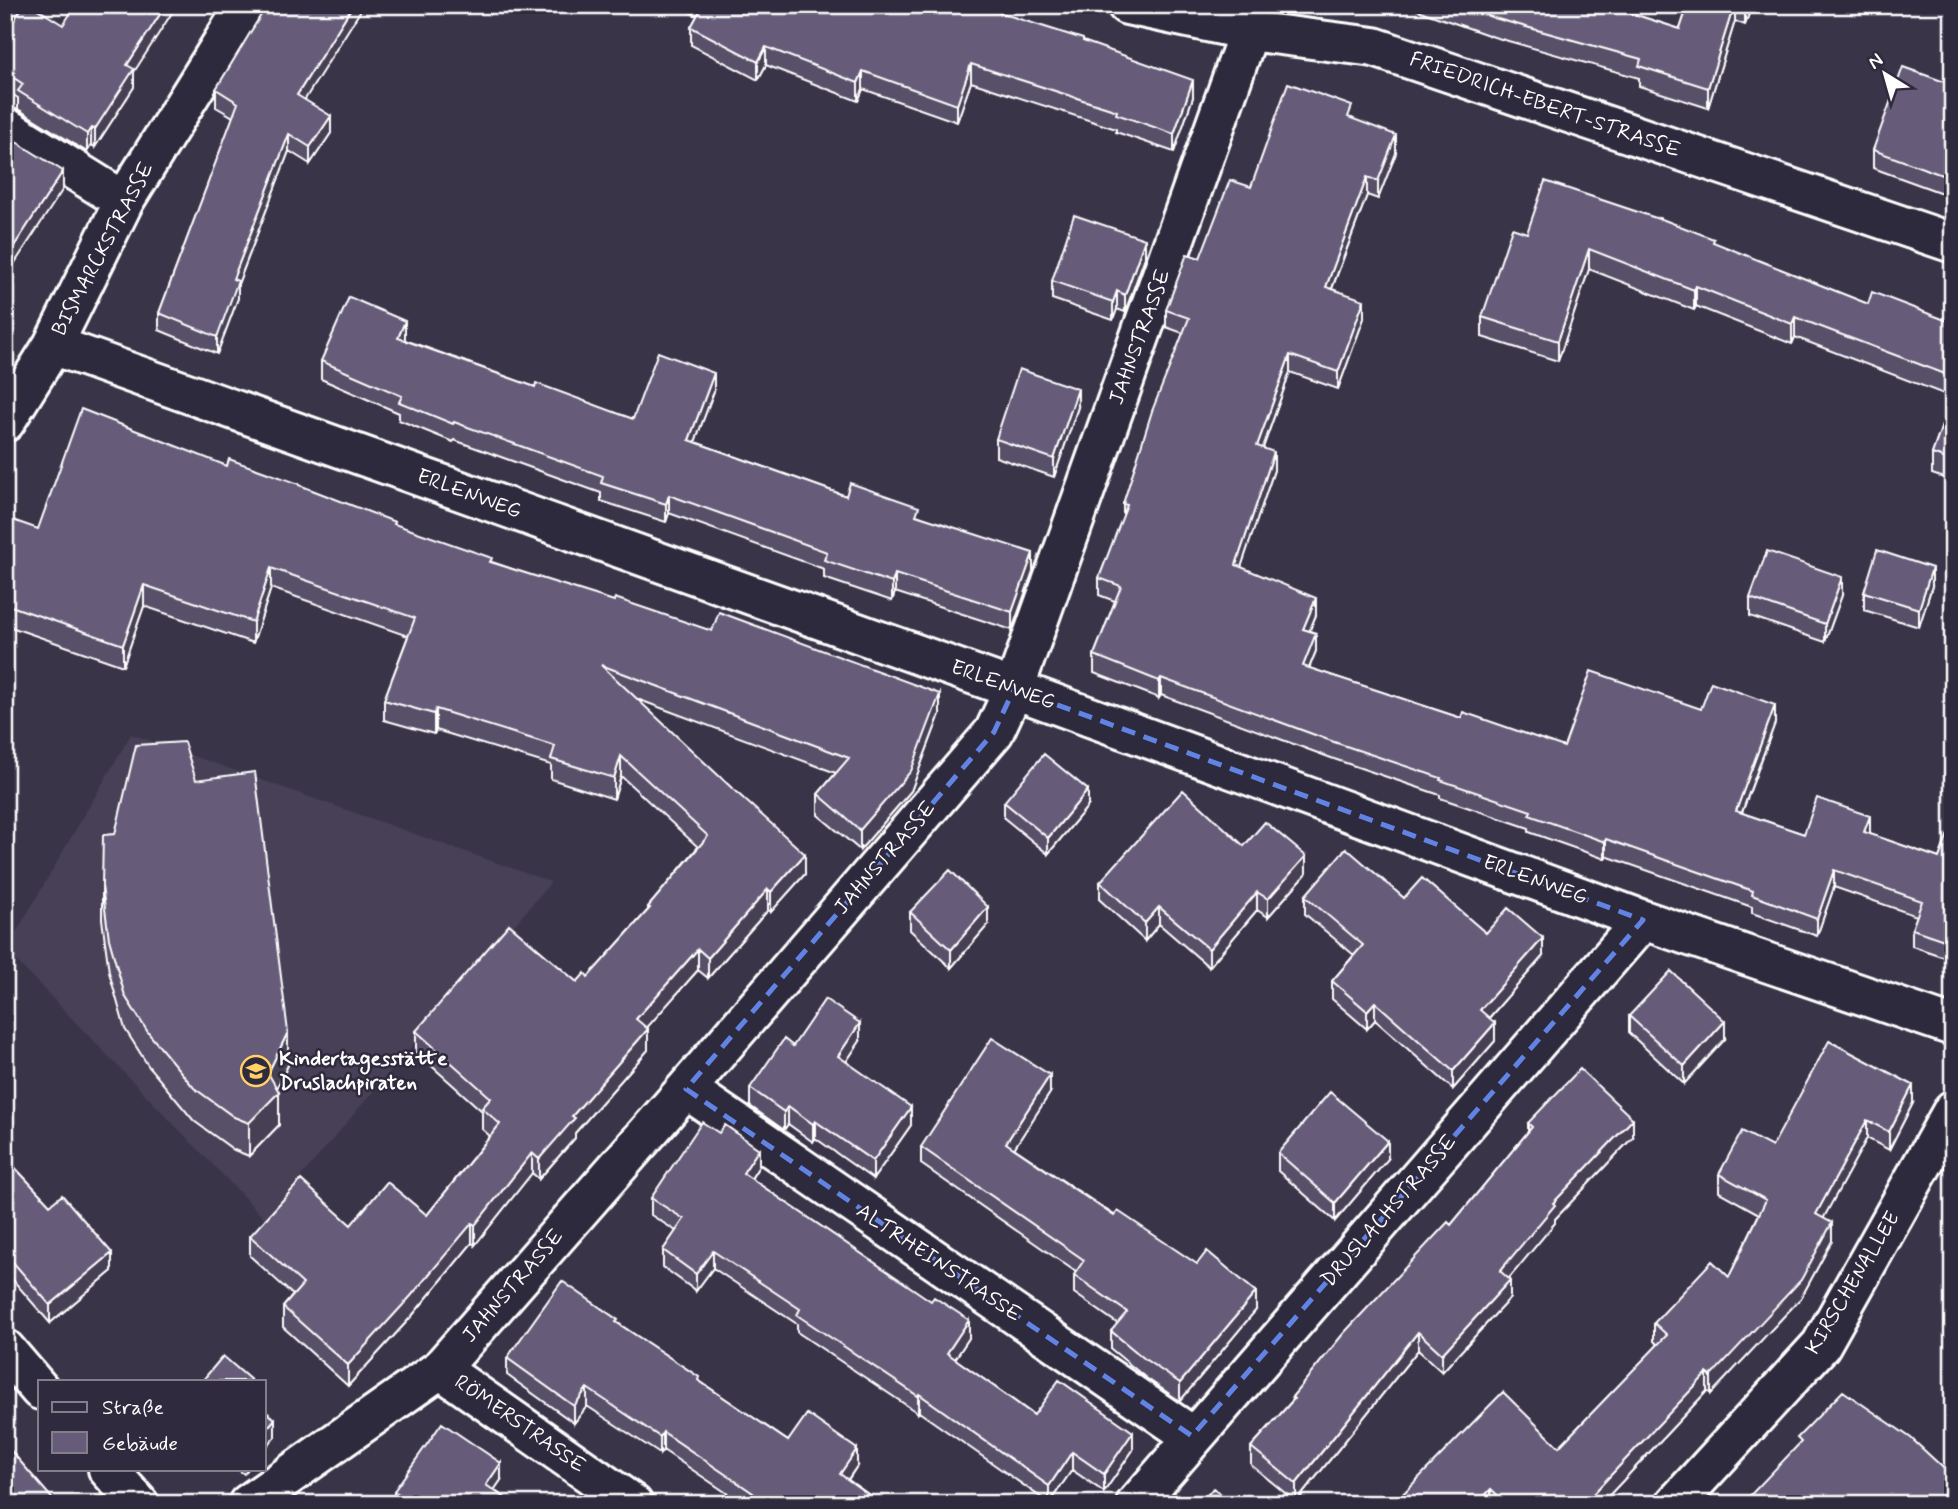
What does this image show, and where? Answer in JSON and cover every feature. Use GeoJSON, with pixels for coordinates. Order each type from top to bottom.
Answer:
{"type":"FeatureCollection","features":[{"type":"Feature","properties":{"kind":"street","name":"BISMARCKSTRASSE"},"geometry":{"type":"LineString","coordinates":[[5,422],[52,345],[124,201],[246,5]]}},
{"type":"Feature","properties":{"kind":"street","name":"FRIEDRICH-EBERT-STRASSE"},"geometry":{"type":"LineString","coordinates":[[1127,5],[1249,31],[1374,47],[1953,243]]}},
{"type":"Feature","properties":{"kind":"street","name":"JAHNSTRASSE"},"geometry":{"type":"LineString","coordinates":[[248,1504],[440,1369],[994,732],[1014,688],[1249,31]]}},
{"type":"Feature","properties":{"kind":"street"},"geometry":{"type":"LineString","coordinates":[[5,127],[124,201]]}},
{"type":"Feature","properties":{"kind":"street","name":"ERLENWEG"},"geometry":{"type":"LineString","coordinates":[[52,345],[1014,688],[1643,920],[1953,1026]]}},
{"type":"Feature","properties":{"kind":"street","name":"DRUSLACHSTRASSE"},"geometry":{"type":"LineString","coordinates":[[1136,1504],[1192,1436],[1643,920]]}},
{"type":"Feature","properties":{"kind":"street","name":"ALTRHEINSTRASSE"},"geometry":{"type":"LineString","coordinates":[[686,1089],[1192,1436]]}},
{"type":"Feature","properties":{"kind":"street","name":"KIRSCHENALLEE"},"geometry":{"type":"LineString","coordinates":[[1675,1504],[1821,1345],[1953,1110]]}},
{"type":"Feature","properties":{"kind":"street"},"geometry":{"type":"LineString","coordinates":[[5,1349],[38,1388]]}},
{"type":"Feature","properties":{"kind":"street","name":"RÖMERSTRASSE"},"geometry":{"type":"LineString","coordinates":[[440,1369],[633,1504]]}},
{"type":"Feature","properties":{"kind":"street"},"geometry":{"type":"LineString","coordinates":[[109,1470],[139,1504]]}},
{"type":"Feature","properties":{"kind":"highlighted area"},"geometry":{"type":"Polygon","coordinates":[[[1014,689],[1643,920],[1192,1436],[686,1089],[994,732],[1014,689]]]}},
{"type":"Feature","properties":{"kind":"shaded area","name":"Kindertagesstätte Druslachpiraten"},"geometry":{"type":"Polygon","coordinates":[[[131,734],[551,882],[265,1219],[6,950],[131,734]]]}},
{"type":"Feature","properties":{"kind":"building"},"geometry":{"type":"Polygon","coordinates":[[[24,5],[31,5],[63,25],[76,5],[166,5],[127,65],[134,69],[95,129],[91,128],[87,134],[18,91],[23,84],[5,72],[5,34],[24,5]]]}},
{"type":"Feature","properties":{"kind":"building"},"geometry":{"type":"Polygon","coordinates":[[[267,5],[353,5],[297,95],[331,116],[310,147],[289,134],[233,279],[238,281],[217,337],[159,313],[238,103],[216,89],[267,5]]]}},
{"type":"Feature","properties":{"kind":"building"},"geometry":{"type":"Polygon","coordinates":[[[703,5],[989,5],[992,6],[991,10],[1083,39],[1193,80],[1174,134],[1116,114],[1117,111],[971,64],[957,105],[863,71],[858,83],[766,47],[758,62],[691,27],[703,5]]]}},
{"type":"Feature","properties":{"kind":"building"},"geometry":{"type":"Polygon","coordinates":[[[1459,5],[1605,5],[1680,29],[1688,5],[1734,5],[1708,88],[1639,66],[1641,59],[1494,18],[1459,5]]]}},
{"type":"Feature","properties":{"kind":"building"},"geometry":{"type":"Polygon","coordinates":[[[1903,67],[1953,85],[1953,179],[1873,150],[1903,67]]]}},
{"type":"Feature","properties":{"kind":"building"},"geometry":{"type":"Polygon","coordinates":[[[1288,83],[1352,106],[1348,117],[1396,135],[1378,181],[1367,177],[1326,287],[1364,300],[1338,372],[1290,355],[1257,446],[1274,452],[1236,565],[1316,598],[1303,629],[1316,633],[1303,666],[1461,718],[1463,712],[1564,747],[1591,671],[1701,709],[1711,682],[1775,705],[1736,811],[1804,834],[1817,798],[1870,816],[1864,832],[1939,858],[1953,821],[1953,943],[1912,929],[1922,901],[1834,870],[1817,919],[1752,895],[1753,891],[1529,815],[1531,811],[1161,678],[1159,681],[1094,655],[1121,586],[1099,578],[1127,505],[1123,504],[1152,411],[1189,318],[1166,310],[1187,254],[1200,258],[1230,180],[1251,187],[1288,83]]]}},
{"type":"Feature","properties":{"kind":"building"},"geometry":{"type":"Polygon","coordinates":[[[5,135],[63,171],[5,260],[5,135]]]}},
{"type":"Feature","properties":{"kind":"building"},"geometry":{"type":"Polygon","coordinates":[[[1545,181],[1659,218],[1868,304],[1872,292],[1953,323],[1953,377],[1795,317],[1792,324],[1696,286],[1694,290],[1589,249],[1558,341],[1482,317],[1512,228],[1527,233],[1545,181]]]}},
{"type":"Feature","properties":{"kind":"building"},"geometry":{"type":"Polygon","coordinates":[[[1074,215],[1145,239],[1125,295],[1117,291],[1113,302],[1052,281],[1074,215]]]}},
{"type":"Feature","properties":{"kind":"building"},"geometry":{"type":"Polygon","coordinates":[[[349,297],[405,321],[398,338],[535,387],[536,383],[633,419],[658,352],[714,373],[689,440],[846,496],[850,483],[919,507],[916,515],[1033,553],[1012,612],[895,574],[892,583],[824,560],[827,552],[669,495],[666,504],[601,483],[603,476],[454,422],[453,424],[399,402],[402,396],[321,361],[349,297]]]}},
{"type":"Feature","properties":{"kind":"building"},"geometry":{"type":"Polygon","coordinates":[[[1019,369],[1078,389],[1054,459],[996,439],[1019,369]]]}},
{"type":"Feature","properties":{"kind":"building"},"geometry":{"type":"Polygon","coordinates":[[[1953,395],[1953,461],[1932,454],[1953,395]]]}},
{"type":"Feature","properties":{"kind":"building"},"geometry":{"type":"Polygon","coordinates":[[[81,409],[227,466],[229,459],[299,484],[395,522],[394,524],[492,558],[490,562],[614,601],[615,598],[712,631],[719,612],[940,694],[911,771],[860,830],[818,794],[849,758],[601,665],[805,854],[771,892],[768,889],[708,958],[698,949],[636,1019],[648,1029],[572,1116],[575,1118],[539,1159],[532,1153],[475,1225],[472,1223],[348,1365],[283,1307],[303,1284],[250,1236],[301,1180],[351,1225],[387,1182],[427,1215],[500,1124],[482,1108],[491,1098],[416,1031],[509,924],[577,982],[585,973],[588,977],[650,908],[648,907],[708,836],[621,756],[614,778],[551,759],[555,746],[436,709],[434,714],[384,700],[415,618],[271,568],[253,622],[144,585],[123,645],[5,604],[5,534],[10,519],[38,529],[81,409]]]}},
{"type":"Feature","properties":{"kind":"building"},"geometry":{"type":"Polygon","coordinates":[[[1877,550],[1932,568],[1919,609],[1864,592],[1877,550]]]}},
{"type":"Feature","properties":{"kind":"building"},"geometry":{"type":"Polygon","coordinates":[[[1767,551],[1842,577],[1825,624],[1750,598],[1767,551]]]}},
{"type":"Feature","properties":{"kind":"building"},"geometry":{"type":"Polygon","coordinates":[[[184,742],[196,780],[255,772],[288,1032],[268,1073],[279,1092],[249,1123],[234,1117],[194,1088],[149,1034],[125,996],[109,939],[102,886],[103,835],[115,834],[136,745],[184,742]]]}},
{"type":"Feature","properties":{"kind":"building"},"geometry":{"type":"Polygon","coordinates":[[[1044,754],[1088,790],[1048,838],[1004,802],[1044,754]]]}},
{"type":"Feature","properties":{"kind":"building"},"geometry":{"type":"Polygon","coordinates":[[[1183,790],[1244,846],[1265,822],[1306,856],[1268,899],[1257,892],[1209,949],[1159,907],[1145,923],[1100,882],[1183,790]]]}},
{"type":"Feature","properties":{"kind":"building"},"geometry":{"type":"Polygon","coordinates":[[[1346,848],[1404,898],[1422,878],[1486,933],[1508,908],[1543,938],[1480,1010],[1495,1023],[1453,1071],[1375,1002],[1367,1011],[1332,981],[1363,945],[1305,896],[1346,848]]]}},
{"type":"Feature","properties":{"kind":"building"},"geometry":{"type":"Polygon","coordinates":[[[950,870],[988,907],[951,950],[910,912],[950,870]]]}},
{"type":"Feature","properties":{"kind":"building"},"geometry":{"type":"Polygon","coordinates":[[[1671,971],[1725,1021],[1684,1066],[1629,1016],[1671,971]]]}},
{"type":"Feature","properties":{"kind":"building"},"geometry":{"type":"Polygon","coordinates":[[[825,999],[860,1023],[838,1056],[911,1107],[873,1161],[815,1121],[813,1124],[788,1106],[784,1112],[750,1088],[784,1039],[793,1046],[825,999]]]}},
{"type":"Feature","properties":{"kind":"building"},"geometry":{"type":"Polygon","coordinates":[[[992,1038],[1050,1075],[1006,1143],[1114,1216],[1118,1211],[1197,1264],[1207,1251],[1256,1292],[1180,1383],[1111,1331],[1127,1312],[1074,1275],[1084,1260],[921,1147],[992,1038]]]}},
{"type":"Feature","properties":{"kind":"building"},"geometry":{"type":"Polygon","coordinates":[[[1829,1041],[1913,1085],[1889,1132],[1867,1120],[1816,1214],[1832,1223],[1801,1280],[1711,1376],[1707,1373],[1591,1496],[1597,1502],[1507,1504],[1491,1489],[1477,1504],[1393,1504],[1503,1392],[1559,1447],[1667,1335],[1654,1323],[1712,1261],[1729,1277],[1766,1200],[1719,1174],[1742,1131],[1772,1147],[1829,1041]]]}},
{"type":"Feature","properties":{"kind":"building"},"geometry":{"type":"Polygon","coordinates":[[[1580,1069],[1633,1119],[1553,1203],[1555,1205],[1500,1271],[1510,1280],[1442,1354],[1418,1332],[1296,1484],[1251,1447],[1294,1399],[1292,1397],[1343,1334],[1448,1222],[1451,1225],[1532,1127],[1528,1123],[1580,1069]]]}},
{"type":"Feature","properties":{"kind":"building"},"geometry":{"type":"Polygon","coordinates":[[[1330,1092],[1388,1141],[1335,1203],[1278,1153],[1330,1092]]]}},
{"type":"Feature","properties":{"kind":"building"},"geometry":{"type":"Polygon","coordinates":[[[702,1122],[719,1133],[725,1125],[759,1149],[743,1173],[931,1301],[934,1297],[969,1320],[947,1353],[1034,1415],[1059,1380],[1133,1432],[1104,1474],[1072,1452],[1049,1486],[919,1394],[918,1396],[797,1315],[800,1309],[713,1251],[696,1274],[663,1250],[684,1219],[651,1198],[702,1122]]]}},
{"type":"Feature","properties":{"kind":"building"},"geometry":{"type":"Polygon","coordinates":[[[5,1157],[50,1205],[62,1195],[112,1253],[50,1305],[5,1253],[5,1157]]]}},
{"type":"Feature","properties":{"kind":"building"},"geometry":{"type":"Polygon","coordinates":[[[562,1281],[618,1320],[616,1322],[788,1441],[807,1414],[857,1449],[840,1474],[882,1504],[745,1504],[753,1493],[663,1432],[660,1437],[587,1388],[574,1406],[507,1358],[562,1281]]]}},
{"type":"Feature","properties":{"kind":"building"},"geometry":{"type":"Polygon","coordinates":[[[223,1356],[251,1380],[203,1380],[223,1356]]]}},
{"type":"Feature","properties":{"kind":"building"},"geometry":{"type":"Polygon","coordinates":[[[1843,1391],[1911,1438],[1953,1477],[1953,1504],[1742,1504],[1801,1442],[1797,1438],[1843,1391]]]}},
{"type":"Feature","properties":{"kind":"building"},"geometry":{"type":"Polygon","coordinates":[[[266,1412],[275,1419],[266,1430],[266,1412]]]}},
{"type":"Feature","properties":{"kind":"building"},"geometry":{"type":"Polygon","coordinates":[[[442,1423],[501,1463],[486,1485],[514,1504],[405,1504],[408,1500],[394,1491],[442,1423]]]}},
{"type":"Feature","properties":{"kind":"building"},"geometry":{"type":"Polygon","coordinates":[[[5,1438],[9,1442],[6,1445],[57,1504],[5,1504],[5,1438]]]}},
{"type":"Feature","properties":{"kind":"building"},"geometry":{"type":"Polygon","coordinates":[[[1213,1488],[1235,1504],[1200,1504],[1213,1488]]]}},
{"type":"Feature","properties":{"kind":"place","name":"Kindertagesstätte Druslachpiraten"},"geometry":{"type":"Point","coordinates":[256,1071]}}]}
